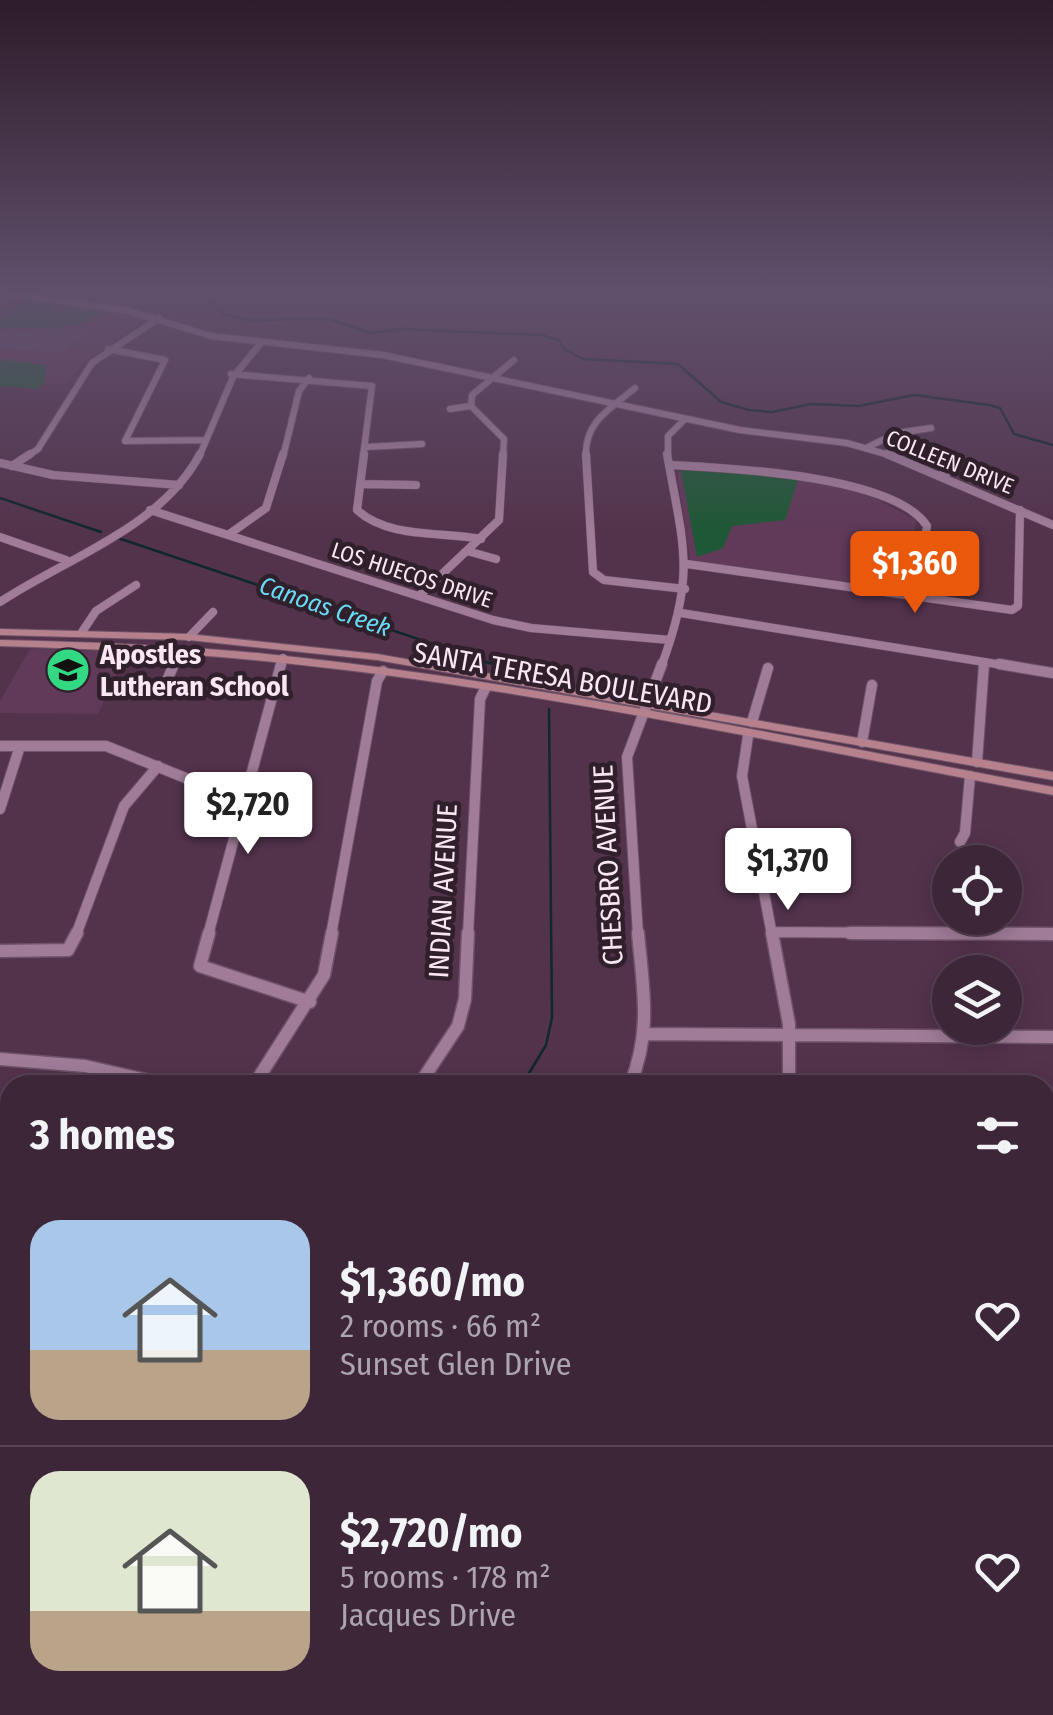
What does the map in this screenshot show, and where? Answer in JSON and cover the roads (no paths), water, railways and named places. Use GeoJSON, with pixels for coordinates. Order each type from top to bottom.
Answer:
{"type":"FeatureCollection","features":[{"type":"Feature","properties":{"kind":"main road","name":"SANTA TERESA BOULEVARD"},"geometry":{"type":"LineString","coordinates":[[0,632],[190,637],[377,657],[1053,791]]}},
{"type":"Feature","properties":{"kind":"main road","name":"SANTA TERESA BOULEVARD"},"geometry":{"type":"LineString","coordinates":[[5,644],[180,649],[282,658],[642,710]]}},
{"type":"Feature","properties":{"kind":"main road","name":"SANTA TERESA BOULEVARD"},"geometry":{"type":"LineString","coordinates":[[750,730],[862,742],[1053,776]]}},
{"type":"Feature","properties":{"kind":"street"},"geometry":{"type":"LineString","coordinates":[[12,466],[38,448],[87,372]]}},
{"type":"Feature","properties":{"kind":"street"},"geometry":{"type":"LineString","coordinates":[[159,372],[125,441],[206,440]]}},
{"type":"Feature","properties":{"kind":"street","name":"COLLEEN DRIVE"},"geometry":{"type":"LineString","coordinates":[[465,372],[685,419],[868,448],[941,475],[1053,525]]}},
{"type":"Feature","properties":{"kind":"street"},"geometry":{"type":"LineString","coordinates":[[471,406],[472,394],[497,372]]}},
{"type":"Feature","properties":{"kind":"street"},"geometry":{"type":"LineString","coordinates":[[0,602],[150,510],[179,485],[206,440],[231,374],[308,378],[375,388],[357,510],[377,526],[446,530],[481,539]]}},
{"type":"Feature","properties":{"kind":"street"},"geometry":{"type":"LineString","coordinates":[[228,534],[266,508],[273,496],[299,391],[308,378]]}},
{"type":"Feature","properties":{"kind":"street"},"geometry":{"type":"LineString","coordinates":[[635,388],[592,425],[585,440],[595,578],[685,588]]}},
{"type":"Feature","properties":{"kind":"street"},"geometry":{"type":"LineString","coordinates":[[419,596],[481,539],[502,511],[504,439],[471,406],[450,408]]}},
{"type":"Feature","properties":{"kind":"street"},"geometry":{"type":"LineString","coordinates":[[488,420],[504,417]]}},
{"type":"Feature","properties":{"kind":"street","name":"CHESBRO AVENUE"},"geometry":{"type":"LineString","coordinates":[[633,1075],[646,1034],[628,820],[628,758],[642,710],[681,613],[687,564],[668,436],[685,419]]}},
{"type":"Feature","properties":{"kind":"street"},"geometry":{"type":"LineString","coordinates":[[868,448],[897,433],[930,428]]}},
{"type":"Feature","properties":{"kind":"street"},"geometry":{"type":"LineString","coordinates":[[366,447],[422,444]]}},
{"type":"Feature","properties":{"kind":"street"},"geometry":{"type":"LineString","coordinates":[[0,463],[91,478],[179,485]]}},
{"type":"Feature","properties":{"kind":"street"},"geometry":{"type":"LineString","coordinates":[[670,466],[811,474],[851,484],[919,515],[927,526],[916,597]]}},
{"type":"Feature","properties":{"kind":"street"},"geometry":{"type":"LineString","coordinates":[[941,475],[963,466]]}},
{"type":"Feature","properties":{"kind":"street"},"geometry":{"type":"LineString","coordinates":[[83,488],[91,478]]}},
{"type":"Feature","properties":{"kind":"street"},"geometry":{"type":"LineString","coordinates":[[361,484],[416,485]]}},
{"type":"Feature","properties":{"kind":"street","name":"LOS HUECOS DRIVE"},"geometry":{"type":"LineString","coordinates":[[150,510],[530,628],[670,640]]}},
{"type":"Feature","properties":{"kind":"street"},"geometry":{"type":"LineString","coordinates":[[687,564],[1016,609],[1020,510]]}},
{"type":"Feature","properties":{"kind":"street"},"geometry":{"type":"LineString","coordinates":[[0,537],[66,560]]}},
{"type":"Feature","properties":{"kind":"street"},"geometry":{"type":"LineString","coordinates":[[467,551],[496,559]]}},
{"type":"Feature","properties":{"kind":"street"},"geometry":{"type":"LineString","coordinates":[[82,632],[96,611],[136,585]]}},
{"type":"Feature","properties":{"kind":"street"},"geometry":{"type":"LineString","coordinates":[[190,637],[213,612]]}},
{"type":"Feature","properties":{"kind":"street"},"geometry":{"type":"LineString","coordinates":[[681,613],[1053,673]]}},
{"type":"Feature","properties":{"kind":"street"},"geometry":{"type":"LineString","coordinates":[[166,683],[180,649]]}},
{"type":"Feature","properties":{"kind":"street"},"geometry":{"type":"LineString","coordinates":[[282,658],[244,787],[200,966],[250,978],[310,1002]]}},
{"type":"Feature","properties":{"kind":"street"},"geometry":{"type":"LineString","coordinates":[[977,762],[984,662]]}},
{"type":"Feature","properties":{"kind":"street"},"geometry":{"type":"LineString","coordinates":[[768,668],[742,776],[790,1036],[790,1075]]}},
{"type":"Feature","properties":{"kind":"street"},"geometry":{"type":"LineString","coordinates":[[261,1075],[324,976],[377,681],[383,671]]}},
{"type":"Feature","properties":{"kind":"street"},"geometry":{"type":"LineString","coordinates":[[862,742],[872,685]]}},
{"type":"Feature","properties":{"kind":"street","name":"INDIAN AVENUE"},"geometry":{"type":"LineString","coordinates":[[426,1075],[458,1026],[465,999],[480,699],[485,689]]}},
{"type":"Feature","properties":{"kind":"street"},"geometry":{"type":"LineString","coordinates":[[0,746],[106,746],[198,783],[244,787]]}},
{"type":"Feature","properties":{"kind":"street"},"geometry":{"type":"LineString","coordinates":[[0,808],[20,746]]}},
{"type":"Feature","properties":{"kind":"street"},"geometry":{"type":"LineString","coordinates":[[0,950],[68,950],[87,911],[124,802],[135,784],[158,766]]}},
{"type":"Feature","properties":{"kind":"street"},"geometry":{"type":"LineString","coordinates":[[960,842],[965,833],[970,776]]}},
{"type":"Feature","properties":{"kind":"street"},"geometry":{"type":"LineString","coordinates":[[754,844],[828,841]]}},
{"type":"Feature","properties":{"kind":"street"},"geometry":{"type":"LineString","coordinates":[[771,932],[1053,934]]}},
{"type":"Feature","properties":{"kind":"street"},"geometry":{"type":"LineString","coordinates":[[646,1034],[1053,1036]]}},
{"type":"Feature","properties":{"kind":"street"},"geometry":{"type":"LineString","coordinates":[[0,1060],[46,1059],[114,1068],[136,1075]]}},
{"type":"Feature","properties":{"kind":"waterway"},"geometry":{"type":"LineString","coordinates":[[687,372],[721,402],[749,410],[772,412],[811,404],[859,406],[914,395],[989,405],[1000,408],[1014,434],[1053,445]]}},
{"type":"Feature","properties":{"kind":"waterway","name":"Canoas Creek"},"geometry":{"type":"LineString","coordinates":[[0,498],[101,532]]}},
{"type":"Feature","properties":{"kind":"waterway","name":"Canoas Creek"},"geometry":{"type":"LineString","coordinates":[[118,538],[534,678]]}},
{"type":"Feature","properties":{"kind":"waterway","name":"Canoas Creek"},"geometry":{"type":"LineString","coordinates":[[528,1075],[546,1045],[552,1018],[549,709]]}},
{"type":"Feature","properties":{"kind":"place","name":"Apostles Lutheran School"},"geometry":{"type":"Point","coordinates":[68,670]}}]}
